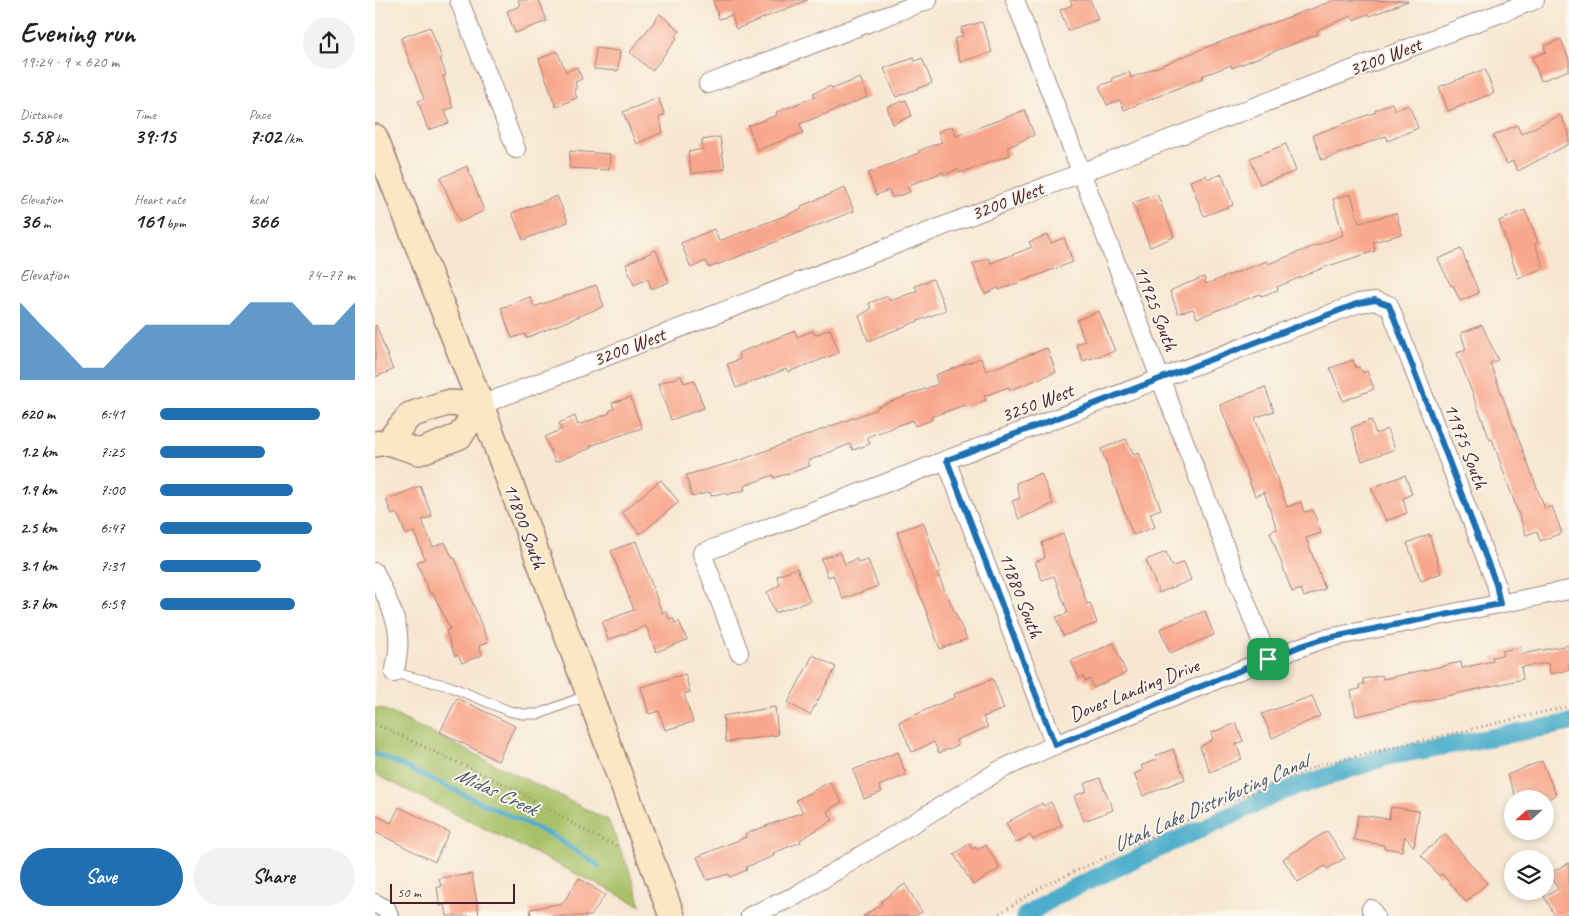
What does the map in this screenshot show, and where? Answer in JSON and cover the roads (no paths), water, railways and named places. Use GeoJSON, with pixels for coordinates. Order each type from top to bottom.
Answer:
{"type":"FeatureCollection","features":[{"type":"Feature","properties":{"kind":"main road","name":"11800 South"},"geometry":{"type":"LineString","coordinates":[[375,137],[481,405],[672,916]]}},
{"type":"Feature","properties":{"kind":"main road","name":"3200 West"},"geometry":{"type":"LineString","coordinates":[[381,443],[410,415],[447,403],[481,405]]}},
{"type":"Feature","properties":{"kind":"main road","name":"3200 West"},"geometry":{"type":"LineString","coordinates":[[381,443],[419,452],[460,436],[481,405]]}},
{"type":"Feature","properties":{"kind":"street"},"geometry":{"type":"LineString","coordinates":[[459,0],[516,149]]}},
{"type":"Feature","properties":{"kind":"street"},"geometry":{"type":"LineString","coordinates":[[708,84],[928,0]]}},
{"type":"Feature","properties":{"kind":"street","name":"11925 South"},"geometry":{"type":"LineString","coordinates":[[1015,0],[1268,659]]}},
{"type":"Feature","properties":{"kind":"street","name":"3200 West"},"geometry":{"type":"LineString","coordinates":[[481,405],[1081,172],[1535,0]]}},
{"type":"Feature","properties":{"kind":"street","name":"3250 West"},"geometry":{"type":"LineString","coordinates":[[739,652],[702,554],[1359,303],[1375,300],[1389,305]]}},
{"type":"Feature","properties":{"kind":"street","name":"11975 South"},"geometry":{"type":"LineString","coordinates":[[1389,305],[1496,584],[1500,604]]}},
{"type":"Feature","properties":{"kind":"street","name":"11880 South"},"geometry":{"type":"LineString","coordinates":[[947,460],[1055,745]]}},
{"type":"Feature","properties":{"kind":"street"},"geometry":{"type":"LineString","coordinates":[[375,572],[398,628],[400,651],[394,673]]}},
{"type":"Feature","properties":{"kind":"street","name":"Doves Landing Drive"},"geometry":{"type":"LineString","coordinates":[[750,916],[795,896],[1000,770],[1055,745],[1268,659],[1323,639],[1569,590]]}},
{"type":"Feature","properties":{"kind":"street"},"geometry":{"type":"LineString","coordinates":[[375,903],[387,910],[389,916]]}},
{"type":"Feature","properties":{"kind":"lane"},"geometry":{"type":"LineString","coordinates":[[394,673],[449,686],[509,711],[523,714],[539,714],[588,695]]}},
{"type":"Feature","properties":{"kind":"waterway","name":"Utah Lake Distributing Canal"},"geometry":{"type":"LineString","coordinates":[[1025,916],[1056,896],[1281,792],[1386,757],[1569,723]]}},
{"type":"Feature","properties":{"kind":"waterway","name":"Midas Creek"},"geometry":{"type":"LineString","coordinates":[[375,753],[553,836],[599,866]]}}]}
